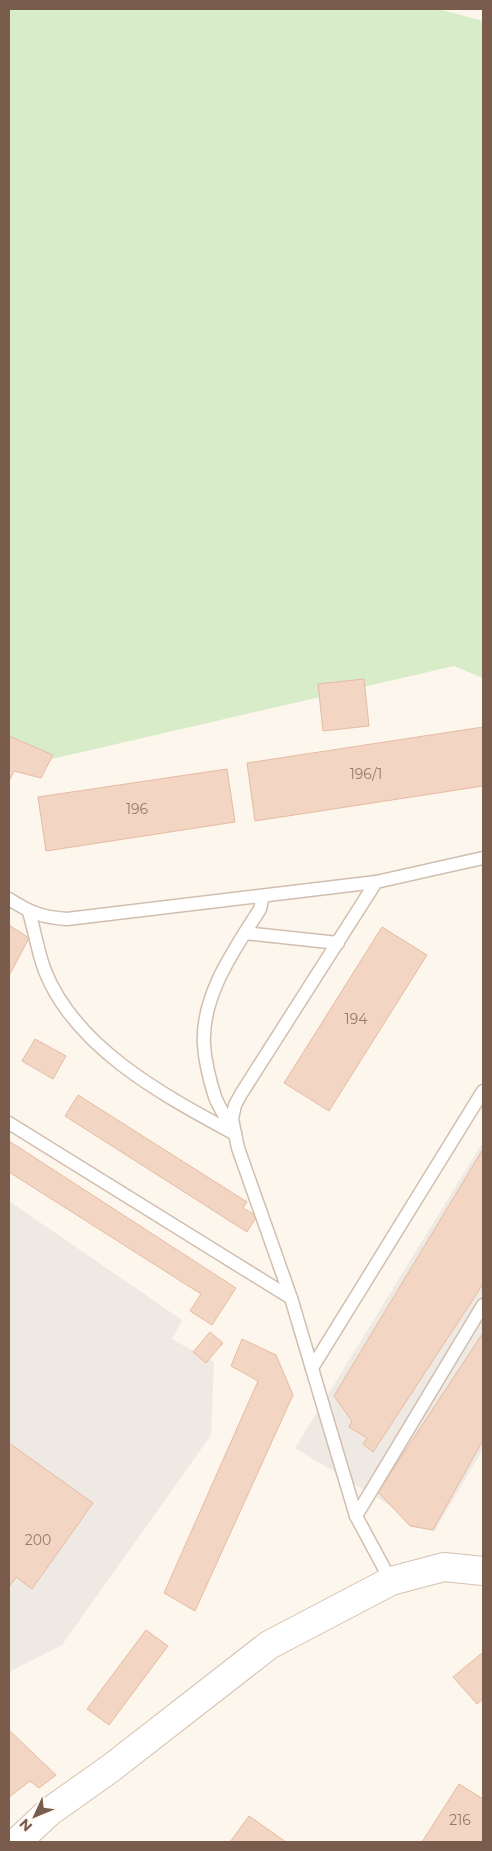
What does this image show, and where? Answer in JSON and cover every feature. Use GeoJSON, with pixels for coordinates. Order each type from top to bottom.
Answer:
{"type":"FeatureCollection","features":[{"type":"Feature","properties":{"kind":"main road"},"geometry":{"type":"LineString","coordinates":[[17,1842],[49,1812],[111,1768],[269,1645],[391,1581],[444,1567],[483,1571]]}},
{"type":"Feature","properties":{"kind":"lane"},"geometry":{"type":"LineString","coordinates":[[9,899],[29,912],[48,918],[67,919],[376,882],[483,858]]}},
{"type":"Feature","properties":{"kind":"lane"},"geometry":{"type":"LineString","coordinates":[[376,882],[235,1105],[232,1119],[238,1148],[291,1298],[356,1516],[391,1581]]}},
{"type":"Feature","properties":{"kind":"lane"},"geometry":{"type":"LineString","coordinates":[[235,1134],[216,1099],[208,1072],[204,1044],[208,1009],[219,979],[260,909],[263,896]]}},
{"type":"Feature","properties":{"kind":"lane"},"geometry":{"type":"LineString","coordinates":[[29,912],[45,971],[60,999],[79,1026],[106,1051],[144,1080],[191,1110],[235,1134]]}},
{"type":"Feature","properties":{"kind":"lane"},"geometry":{"type":"LineString","coordinates":[[245,934],[338,943]]}},
{"type":"Feature","properties":{"kind":"lane"},"geometry":{"type":"LineString","coordinates":[[312,1368],[483,1091]]}},
{"type":"Feature","properties":{"kind":"lane"},"geometry":{"type":"LineString","coordinates":[[9,1123],[291,1298]]}},
{"type":"Feature","properties":{"kind":"lane"},"geometry":{"type":"LineString","coordinates":[[356,1516],[483,1305]]}},
{"type":"Feature","properties":{"kind":"shaded area"},"geometry":{"type":"Polygon","coordinates":[[[483,1142],[483,1449],[434,1532],[295,1448],[483,1142]]]}},
{"type":"Feature","properties":{"kind":"shaded area"},"geometry":{"type":"Polygon","coordinates":[[[9,1201],[182,1320],[172,1339],[214,1362],[211,1435],[62,1645],[9,1672],[9,1201]]]}},
{"type":"Feature","properties":{"kind":"green space"},"geometry":{"type":"Polygon","coordinates":[[[9,9],[439,9],[483,21],[483,678],[454,666],[13,768],[9,767],[9,9]]]}},
{"type":"Feature","properties":{"kind":"building"},"geometry":{"type":"Polygon","coordinates":[[[364,679],[369,726],[323,731],[318,684],[364,679]]]}},
{"type":"Feature","properties":{"kind":"building"},"geometry":{"type":"Polygon","coordinates":[[[483,727],[483,786],[255,821],[247,763],[483,727]]]}},
{"type":"Feature","properties":{"kind":"building"},"geometry":{"type":"Polygon","coordinates":[[[9,736],[53,755],[41,778],[14,771],[9,781],[9,736]]]}},
{"type":"Feature","properties":{"kind":"building"},"geometry":{"type":"Polygon","coordinates":[[[227,769],[235,822],[46,851],[38,797],[227,769]]]}},
{"type":"Feature","properties":{"kind":"building"},"geometry":{"type":"Polygon","coordinates":[[[9,925],[29,938],[9,976],[9,925]]]}},
{"type":"Feature","properties":{"kind":"building"},"geometry":{"type":"Polygon","coordinates":[[[382,927],[427,955],[329,1111],[284,1083],[382,927]]]}},
{"type":"Feature","properties":{"kind":"building"},"geometry":{"type":"Polygon","coordinates":[[[35,1039],[66,1056],[53,1079],[22,1061],[35,1039]]]}},
{"type":"Feature","properties":{"kind":"building"},"geometry":{"type":"Polygon","coordinates":[[[78,1095],[247,1202],[243,1208],[257,1216],[247,1232],[65,1116],[78,1095]]]}},
{"type":"Feature","properties":{"kind":"building"},"geometry":{"type":"Polygon","coordinates":[[[9,1141],[236,1288],[212,1325],[190,1311],[201,1294],[9,1172],[9,1141]]]}},
{"type":"Feature","properties":{"kind":"building"},"geometry":{"type":"Polygon","coordinates":[[[483,1149],[483,1284],[373,1452],[363,1444],[367,1438],[349,1427],[352,1421],[334,1396],[483,1149]]]}},
{"type":"Feature","properties":{"kind":"building"},"geometry":{"type":"Polygon","coordinates":[[[210,1332],[223,1343],[206,1363],[193,1352],[210,1332]]]}},
{"type":"Feature","properties":{"kind":"building"},"geometry":{"type":"Polygon","coordinates":[[[483,1333],[483,1440],[433,1530],[410,1526],[378,1492],[483,1333]]]}},
{"type":"Feature","properties":{"kind":"building"},"geometry":{"type":"Polygon","coordinates":[[[242,1339],[276,1355],[293,1395],[195,1611],[164,1593],[258,1381],[231,1366],[242,1339]]]}},
{"type":"Feature","properties":{"kind":"building"},"geometry":{"type":"Polygon","coordinates":[[[9,1443],[93,1503],[32,1589],[16,1577],[9,1587],[9,1443]]]}},
{"type":"Feature","properties":{"kind":"building"},"geometry":{"type":"Polygon","coordinates":[[[146,1630],[168,1646],[109,1725],[87,1709],[146,1630]]]}},
{"type":"Feature","properties":{"kind":"building"},"geometry":{"type":"Polygon","coordinates":[[[482,1653],[483,1699],[477,1704],[453,1677],[482,1653]]]}},
{"type":"Feature","properties":{"kind":"building"},"geometry":{"type":"Polygon","coordinates":[[[9,1730],[56,1775],[39,1788],[30,1781],[9,1797],[9,1730]]]}},
{"type":"Feature","properties":{"kind":"building"},"geometry":{"type":"Polygon","coordinates":[[[459,1784],[483,1799],[482,1842],[422,1842],[459,1784]]]}},
{"type":"Feature","properties":{"kind":"building"},"geometry":{"type":"Polygon","coordinates":[[[249,1816],[286,1842],[230,1842],[249,1816]]]}}]}
